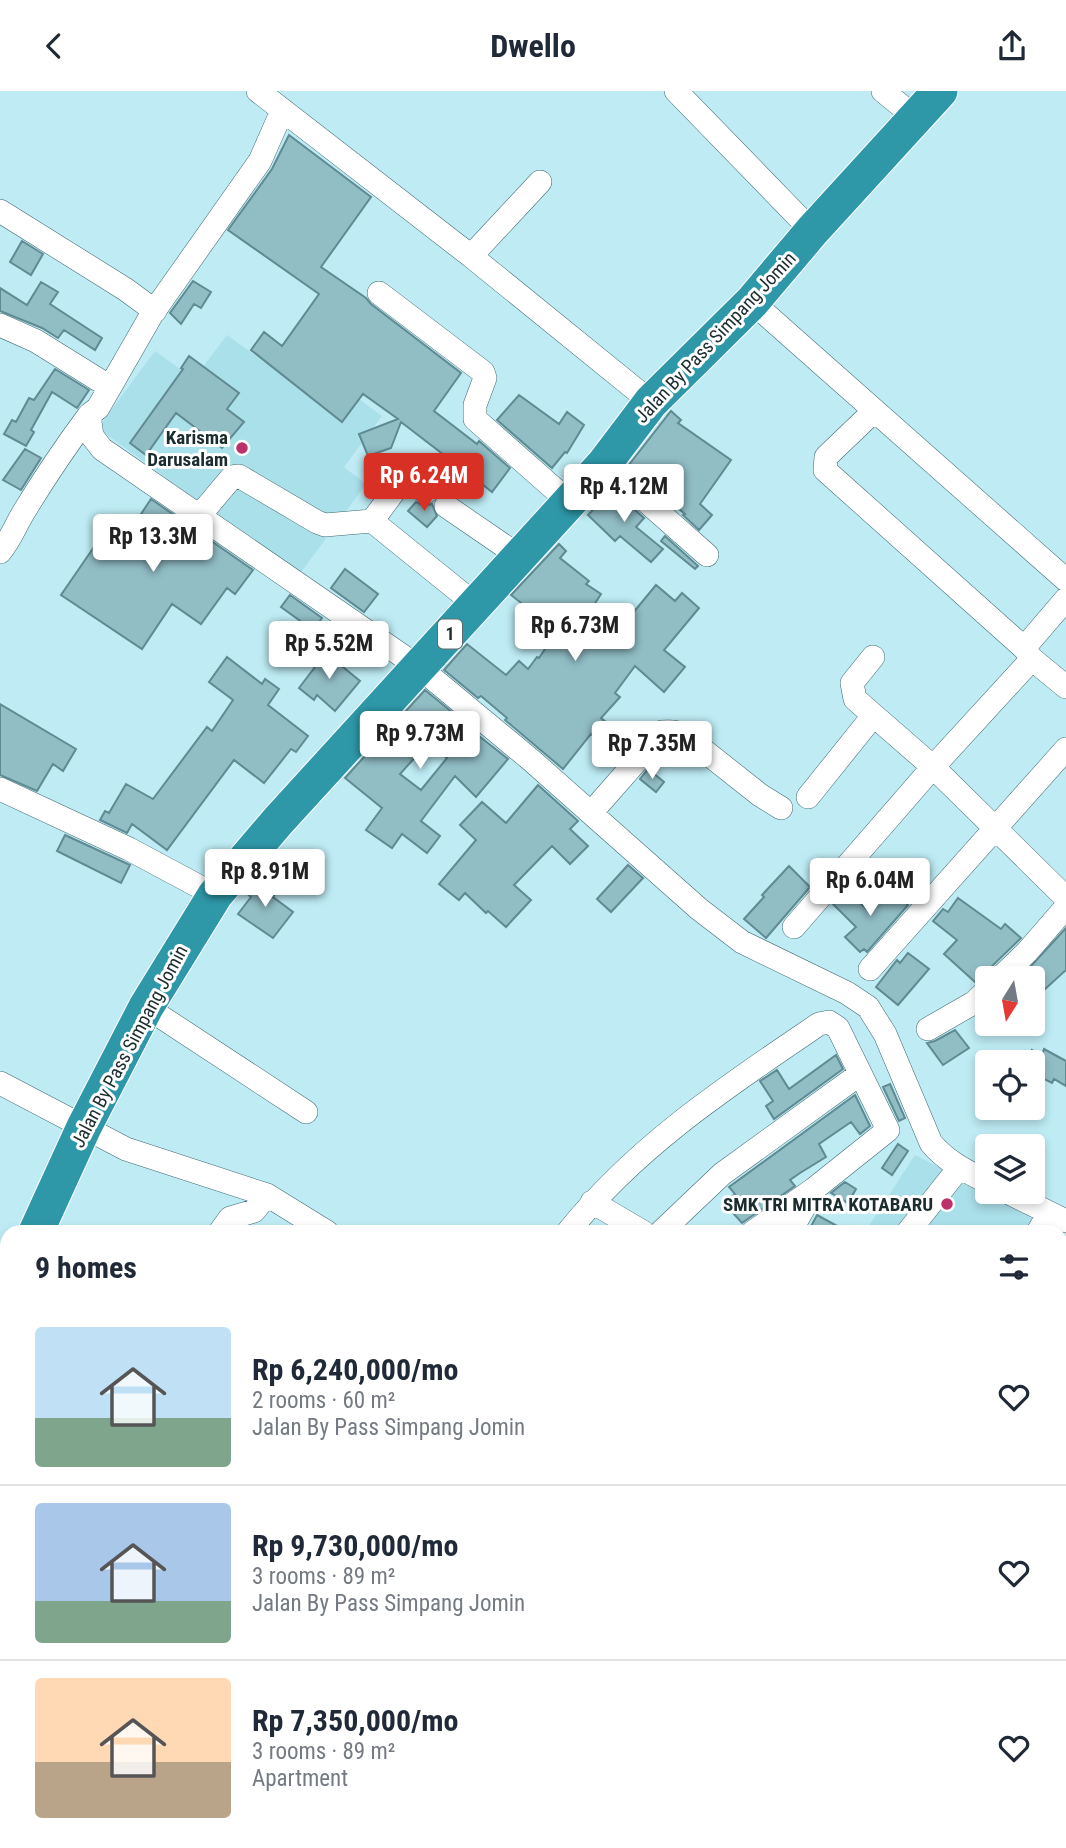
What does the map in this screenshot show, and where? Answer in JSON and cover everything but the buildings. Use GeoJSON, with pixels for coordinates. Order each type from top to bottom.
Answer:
{"type":"FeatureCollection","features":[{"type":"Feature","properties":{"kind":"highway","name":"Jalan By Pass Simpang Jomin"},"geometry":{"type":"LineString","coordinates":[[39,1225],[84,1127],[146,1007],[215,895],[278,821],[604,464],[651,402],[752,302],[812,231],[940,91]]}},
{"type":"Feature","properties":{"kind":"street"},"geometry":{"type":"LineString","coordinates":[[258,91],[471,256],[651,402]]}},
{"type":"Feature","properties":{"kind":"street"},"geometry":{"type":"LineString","coordinates":[[676,91],[812,231]]}},
{"type":"Feature","properties":{"kind":"street"},"geometry":{"type":"LineString","coordinates":[[883,91],[916,118]]}},
{"type":"Feature","properties":{"kind":"street"},"geometry":{"type":"LineString","coordinates":[[0,552],[57,458],[89,415],[98,408],[155,310],[260,161],[282,111]]}},
{"type":"Feature","properties":{"kind":"street"},"geometry":{"type":"LineString","coordinates":[[471,256],[540,182]]}},
{"type":"Feature","properties":{"kind":"street"},"geometry":{"type":"LineString","coordinates":[[0,211],[155,310]]}},
{"type":"Feature","properties":{"kind":"street"},"geometry":{"type":"LineString","coordinates":[[379,293],[483,372],[485,378],[475,405],[475,419],[569,501]]}},
{"type":"Feature","properties":{"kind":"street"},"geometry":{"type":"LineString","coordinates":[[752,302],[1066,580]]}},
{"type":"Feature","properties":{"kind":"street"},"geometry":{"type":"LineString","coordinates":[[0,325],[36,341],[110,387]]}},
{"type":"Feature","properties":{"kind":"street"},"geometry":{"type":"LineString","coordinates":[[874,411],[827,457],[825,470],[1066,687]]}},
{"type":"Feature","properties":{"kind":"street"},"geometry":{"type":"LineString","coordinates":[[89,415],[92,436],[102,449],[420,668],[699,909],[743,942],[847,993],[868,1007],[885,1034],[931,1143],[941,1155],[975,1176]]}},
{"type":"Feature","properties":{"kind":"street"},"geometry":{"type":"LineString","coordinates":[[604,464],[707,555]]}},
{"type":"Feature","properties":{"kind":"street"},"geometry":{"type":"LineString","coordinates":[[200,515],[232,477],[239,476],[317,522],[325,524],[372,521],[476,605]]}},
{"type":"Feature","properties":{"kind":"street"},"geometry":{"type":"LineString","coordinates":[[372,521],[398,487],[415,484],[426,492]]}},
{"type":"Feature","properties":{"kind":"street"},"geometry":{"type":"LineString","coordinates":[[446,506],[519,557]]}},
{"type":"Feature","properties":{"kind":"street"},"geometry":{"type":"LineString","coordinates":[[794,927],[1028,653],[1066,599]]}},
{"type":"Feature","properties":{"kind":"street"},"geometry":{"type":"LineString","coordinates":[[873,657],[852,683],[855,699],[933,767],[1066,898]]}},
{"type":"Feature","properties":{"kind":"street"},"geometry":{"type":"LineString","coordinates":[[808,797],[873,716]]}},
{"type":"Feature","properties":{"kind":"street"},"geometry":{"type":"LineString","coordinates":[[591,813],[662,733],[672,731],[681,733],[760,795],[781,808]]}},
{"type":"Feature","properties":{"kind":"street"},"geometry":{"type":"LineString","coordinates":[[870,969],[1066,749]]}},
{"type":"Feature","properties":{"kind":"street"},"geometry":{"type":"LineString","coordinates":[[0,789],[129,849],[215,895]]}},
{"type":"Feature","properties":{"kind":"street"},"geometry":{"type":"LineString","coordinates":[[1012,966],[1066,907]]}},
{"type":"Feature","properties":{"kind":"street"},"geometry":{"type":"LineString","coordinates":[[928,1028],[975,1002]]}},
{"type":"Feature","properties":{"kind":"street"},"geometry":{"type":"LineString","coordinates":[[146,1007],[306,1112]]}},
{"type":"Feature","properties":{"kind":"street"},"geometry":{"type":"LineString","coordinates":[[574,1225],[592,1202],[710,1097],[818,1024],[829,1023],[838,1028],[888,1130],[814,1189],[763,1225]]}},
{"type":"Feature","properties":{"kind":"street"},"geometry":{"type":"LineString","coordinates":[[668,1225],[722,1174],[860,1074]]}},
{"type":"Feature","properties":{"kind":"street"},"geometry":{"type":"LineString","coordinates":[[0,1083],[126,1149],[246,1186],[267,1195],[316,1225]]}},
{"type":"Feature","properties":{"kind":"street"},"geometry":{"type":"LineString","coordinates":[[914,1225],[959,1168]]}},
{"type":"Feature","properties":{"kind":"street"},"geometry":{"type":"LineString","coordinates":[[794,1225],[814,1189]]}},
{"type":"Feature","properties":{"kind":"street"},"geometry":{"type":"LineString","coordinates":[[225,1225],[230,1219],[254,1211],[267,1195]]}},
{"type":"Feature","properties":{"kind":"street"},"geometry":{"type":"LineString","coordinates":[[592,1202],[631,1225]]}},
{"type":"Feature","properties":{"kind":"street"},"geometry":{"type":"LineString","coordinates":[[1025,1204],[1051,1222]]}},
{"type":"Feature","properties":{"kind":"shaded area","name":"Karisma Darusalam"},"geometry":{"type":"Polygon","coordinates":[[[227,335],[267,364],[283,343],[382,416],[344,467],[366,484],[299,575],[98,428],[155,351],[194,379],[227,335]]]}},
{"type":"Feature","properties":{"kind":"shaded area","name":"SMK TRI MITRA KOTABARU"},"geometry":{"type":"Polygon","coordinates":[[[915,1155],[975,1186],[975,1204],[1011,1204],[1035,1216],[1030,1225],[870,1225],[915,1155]]]}},
{"type":"Feature","properties":{"kind":"place","name":"Karisma Darusalam"},"geometry":{"type":"Point","coordinates":[242,448]}},
{"type":"Feature","properties":{"kind":"place","name":"SMK TRI MITRA KOTABARU"},"geometry":{"type":"Point","coordinates":[947,1204]}}]}
